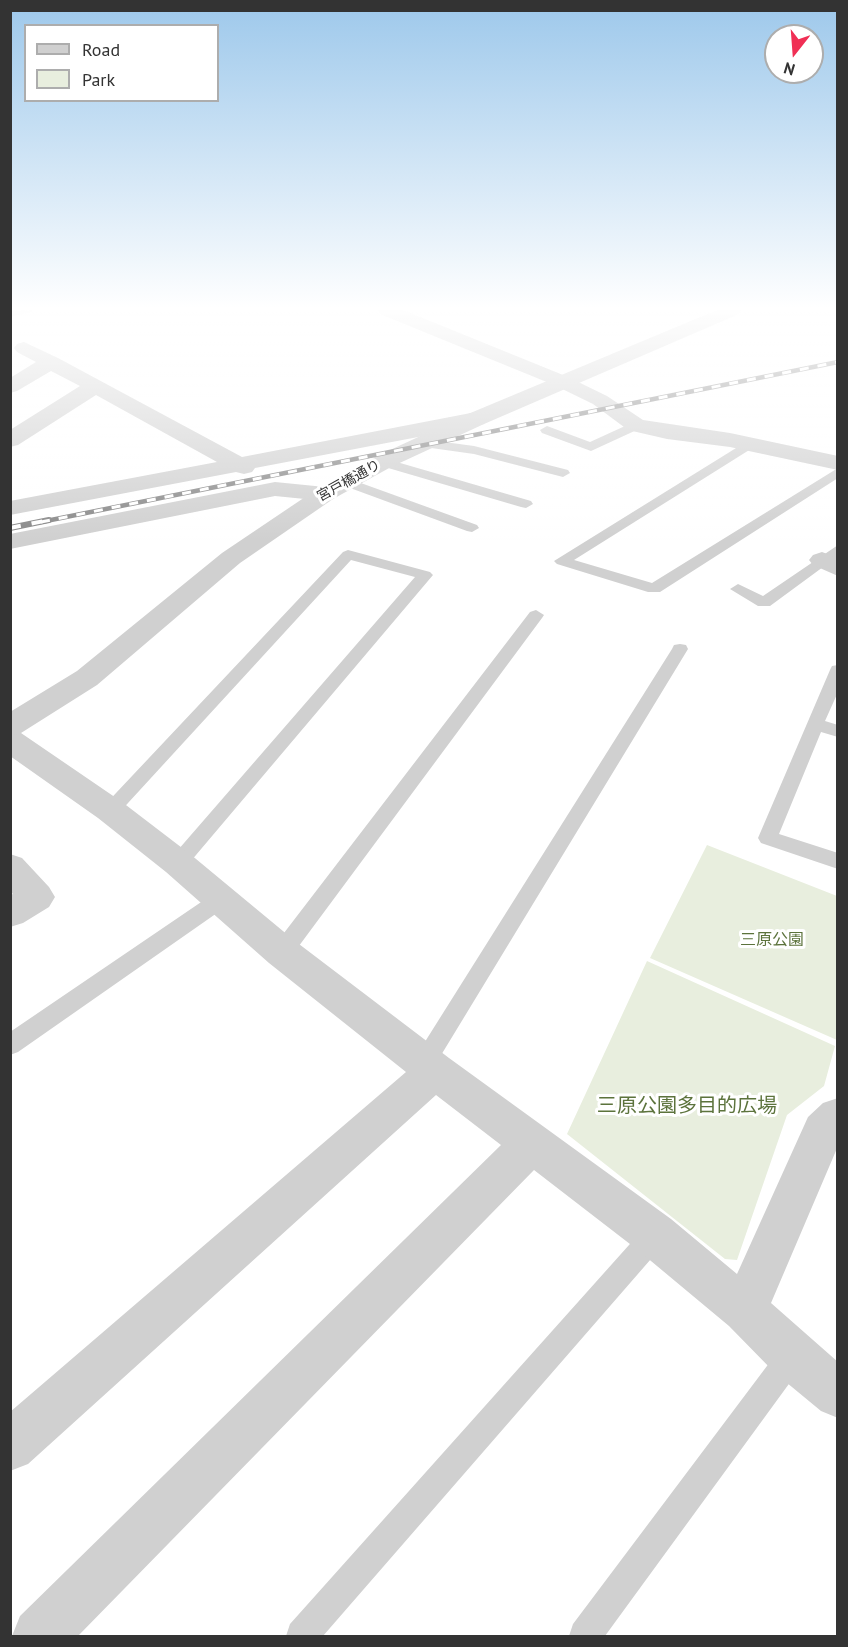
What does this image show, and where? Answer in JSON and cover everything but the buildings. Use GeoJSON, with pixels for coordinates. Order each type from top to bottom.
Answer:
{"type":"FeatureCollection","features":[{"type":"Feature","properties":{"kind":"street"},"geometry":{"type":"LineString","coordinates":[[10,440],[94,387]]}},
{"type":"Feature","properties":{"kind":"street"},"geometry":{"type":"LineString","coordinates":[[97,387],[237,463],[275,489]]}},
{"type":"Feature","properties":{"kind":"street","name":"宮戸橋通り"},"geometry":{"type":"LineString","coordinates":[[10,726],[87,678],[231,558],[325,494],[382,462],[548,387]]}},
{"type":"Feature","properties":{"kind":"street"},"geometry":{"type":"LineString","coordinates":[[573,387],[600,400],[636,425],[749,444],[837,463]]}},
{"type":"Feature","properties":{"kind":"street"},"geometry":{"type":"LineString","coordinates":[[10,508],[476,419]]}},
{"type":"Feature","properties":{"kind":"street"},"geometry":{"type":"LineString","coordinates":[[10,542],[275,489],[325,494]]}},
{"type":"Feature","properties":{"kind":"street"},"geometry":{"type":"LineString","coordinates":[[10,740],[110,810],[178,863],[282,952],[429,1067],[655,1235],[745,1310],[792,1356],[837,1394]]}},
{"type":"Feature","properties":{"kind":"street"},"geometry":{"type":"LineString","coordinates":[[10,867],[37,897],[10,913]]}},
{"type":"Feature","properties":{"kind":"street"},"geometry":{"type":"LineString","coordinates":[[10,1446],[429,1067]]}},
{"type":"Feature","properties":{"kind":"street"},"geometry":{"type":"LineString","coordinates":[[745,1310],[823,1131],[837,1117]]}},
{"type":"Feature","properties":{"kind":"street"},"geometry":{"type":"LineString","coordinates":[[40,1636],[531,1144]]}},
{"type":"Feature","properties":{"kind":"lane"},"geometry":{"type":"LineString","coordinates":[[547,430],[591,447],[636,425]]}},
{"type":"Feature","properties":{"kind":"lane"},"geometry":{"type":"LineString","coordinates":[[422,443],[474,450],[563,473]]}},
{"type":"Feature","properties":{"kind":"lane"},"geometry":{"type":"LineString","coordinates":[[749,444],[562,561],[654,589],[837,472]]}},
{"type":"Feature","properties":{"kind":"lane"},"geometry":{"type":"LineString","coordinates":[[382,462],[526,504]]}},
{"type":"Feature","properties":{"kind":"lane"},"geometry":{"type":"LineString","coordinates":[[347,482],[472,528]]}},
{"type":"Feature","properties":{"kind":"lane"},"geometry":{"type":"LineString","coordinates":[[110,810],[348,555],[425,575],[178,863]]}},
{"type":"Feature","properties":{"kind":"lane"},"geometry":{"type":"LineString","coordinates":[[738,589],[764,603],[832,559]]}},
{"type":"Feature","properties":{"kind":"lane"},"geometry":{"type":"LineString","coordinates":[[282,952],[536,615]]}},
{"type":"Feature","properties":{"kind":"lane"},"geometry":{"type":"LineString","coordinates":[[429,1067],[680,649]]}},
{"type":"Feature","properties":{"kind":"lane"},"geometry":{"type":"LineString","coordinates":[[837,670],[768,838],[837,861]]}},
{"type":"Feature","properties":{"kind":"lane"},"geometry":{"type":"LineString","coordinates":[[815,724],[837,731]]}},
{"type":"Feature","properties":{"kind":"lane"},"geometry":{"type":"LineString","coordinates":[[10,1045],[220,900]]}},
{"type":"Feature","properties":{"kind":"lane"},"geometry":{"type":"LineString","coordinates":[[302,1636],[655,1235]]}},
{"type":"Feature","properties":{"kind":"lane"},"geometry":{"type":"LineString","coordinates":[[585,1636],[792,1356]]}},
{"type":"Feature","properties":{"kind":"green space","name":"三原公園"},"geometry":{"type":"Polygon","coordinates":[[[707,845],[837,896],[837,1040],[650,958],[707,845]]]}},
{"type":"Feature","properties":{"kind":"green space","name":"三原公園多目的広場"},"geometry":{"type":"Polygon","coordinates":[[[647,961],[835,1046],[824,1086],[787,1115],[737,1260],[725,1259],[567,1134],[647,961]]]}},
{"type":"Feature","properties":{"kind":"railway"},"geometry":{"type":"LineString","coordinates":[[41,522],[714,387]]}},
{"type":"Feature","properties":{"kind":"railway"},"geometry":{"type":"LineString","coordinates":[[10,528],[49,520]]}}]}
